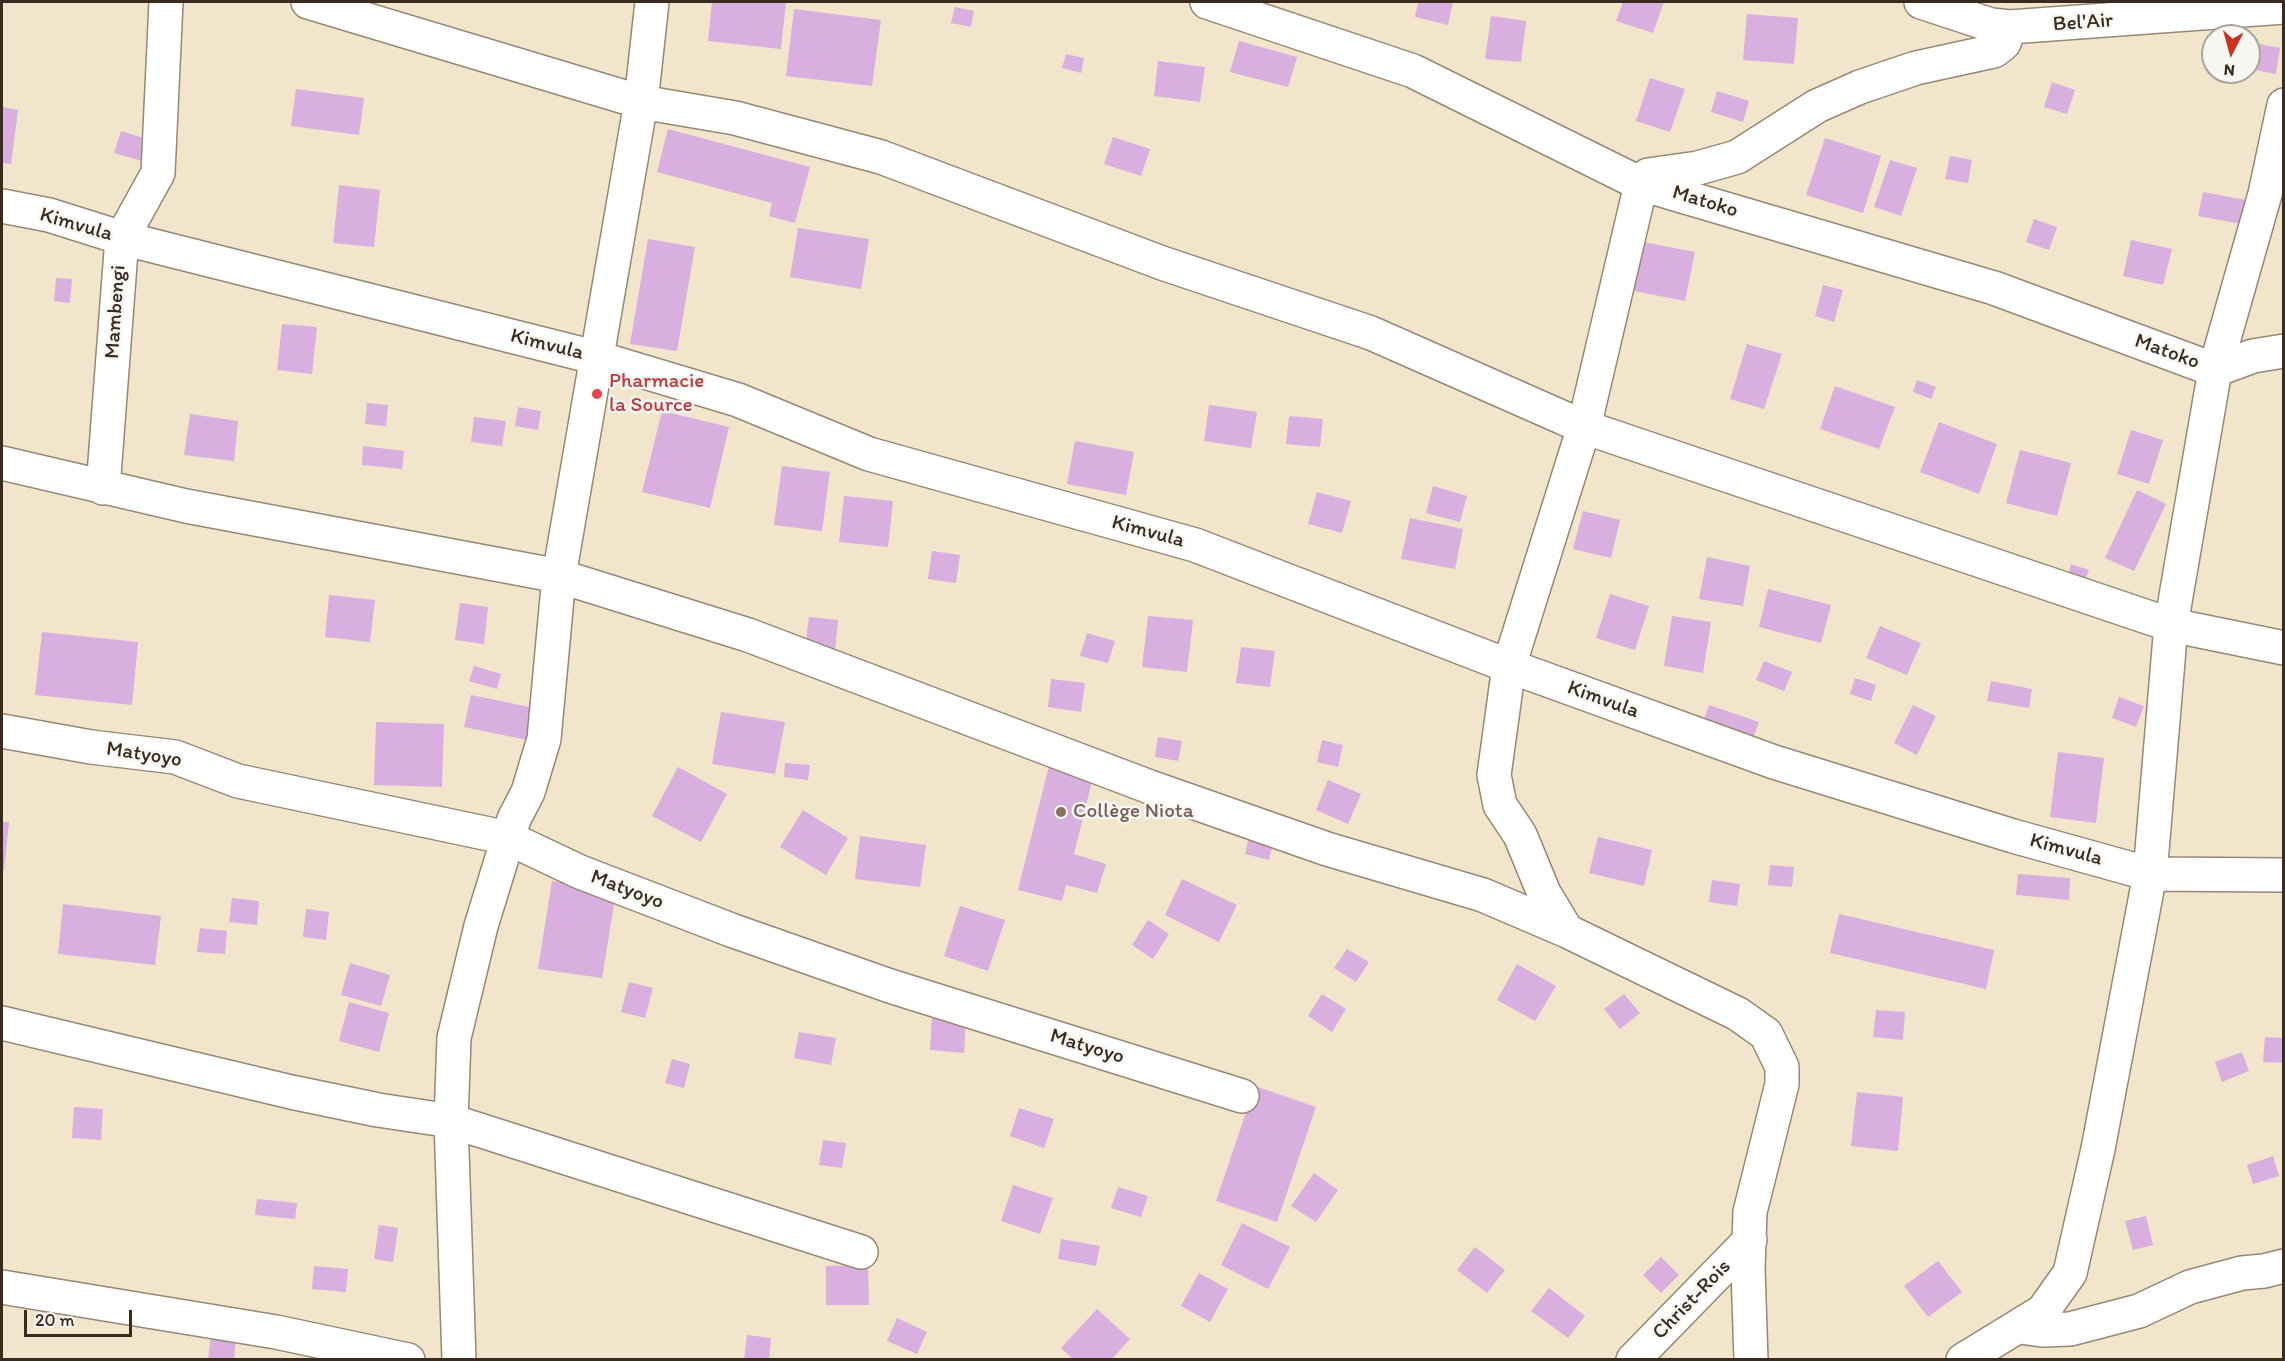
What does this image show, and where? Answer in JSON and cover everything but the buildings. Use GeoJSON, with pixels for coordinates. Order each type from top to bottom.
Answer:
{"type":"FeatureCollection","features":[{"type":"Feature","properties":{"kind":"street","name":"Mambengi"},"geometry":{"type":"LineString","coordinates":[[103,488],[122,238],[158,172],[166,2]]}},
{"type":"Feature","properties":{"kind":"street"},"geometry":{"type":"LineString","coordinates":[[308,2],[641,102],[735,118],[881,157],[1162,263],[1371,333],[1584,427],[2171,626],[2283,648]]}},
{"type":"Feature","properties":{"kind":"street"},"geometry":{"type":"LineString","coordinates":[[459,1359],[451,1120],[454,1038],[481,926],[514,819],[528,792],[544,739],[560,576],[641,102],[652,2]]}},
{"type":"Feature","properties":{"kind":"street","name":"Matoko"},"geometry":{"type":"LineString","coordinates":[[1207,2],[1413,71],[1641,183],[1994,288],[2215,370]]}},
{"type":"Feature","properties":{"kind":"street","name":"Bel'Air"},"geometry":{"type":"LineString","coordinates":[[1933,3],[1990,25],[2010,27],[2283,7]]}},
{"type":"Feature","properties":{"kind":"street"},"geometry":{"type":"LineString","coordinates":[[1567,931],[1544,893],[1531,858],[1500,805],[1495,790],[1494,775],[1509,666],[1584,427],[1641,183],[1648,175],[1698,168],[1737,157],[1817,106],[1860,87],[1916,68],[1994,51],[2004,43],[2010,27]]}},
{"type":"Feature","properties":{"kind":"street"},"geometry":{"type":"LineString","coordinates":[[1963,1359],[2043,1311],[2070,1273],[2098,1149],[2150,874],[2171,626],[2215,370],[2265,194],[2283,105]]}},
{"type":"Feature","properties":{"kind":"street","name":"Kimvula"},"geometry":{"type":"LineString","coordinates":[[2,206],[49,215],[122,238],[598,358],[738,400],[868,454],[1195,545],[1509,666],[1774,762],[2013,836],[2150,874],[2283,875]]}},
{"type":"Feature","properties":{"kind":"street"},"geometry":{"type":"LineString","coordinates":[[2215,370],[2253,356],[2283,351]]}},
{"type":"Feature","properties":{"kind":"street"},"geometry":{"type":"LineString","coordinates":[[2,463],[103,488],[560,576],[748,634],[1150,787],[1327,849],[1483,895],[1567,931],[1738,1014],[1766,1034],[1782,1067],[1782,1084],[1750,1212],[1748,1269],[1751,1359]]}},
{"type":"Feature","properties":{"kind":"street","name":"Matyoyo"},"geometry":{"type":"LineString","coordinates":[[2,730],[91,747],[175,757],[238,781],[508,838],[580,872],[752,938],[890,986],[1242,1096]]}},
{"type":"Feature","properties":{"kind":"street"},"geometry":{"type":"LineString","coordinates":[[2,1023],[280,1090],[378,1110],[451,1120],[861,1252]]}},
{"type":"Feature","properties":{"kind":"street","name":"Christ-Rois"},"geometry":{"type":"LineString","coordinates":[[1633,1359],[1750,1240]]}},
{"type":"Feature","properties":{"kind":"street"},"geometry":{"type":"LineString","coordinates":[[2020,1326],[2042,1330],[2070,1329],[2139,1311],[2190,1287],[2242,1273],[2283,1266]]}},
{"type":"Feature","properties":{"kind":"street"},"geometry":{"type":"LineString","coordinates":[[2,1287],[276,1332],[408,1359]]}},
{"type":"Feature","properties":{"kind":"place","name":"Pharmacie la Source"},"geometry":{"type":"Point","coordinates":[597,394]}},
{"type":"Feature","properties":{"kind":"place","name":"Collège Niota"},"geometry":{"type":"Point","coordinates":[1061,812]}}]}
